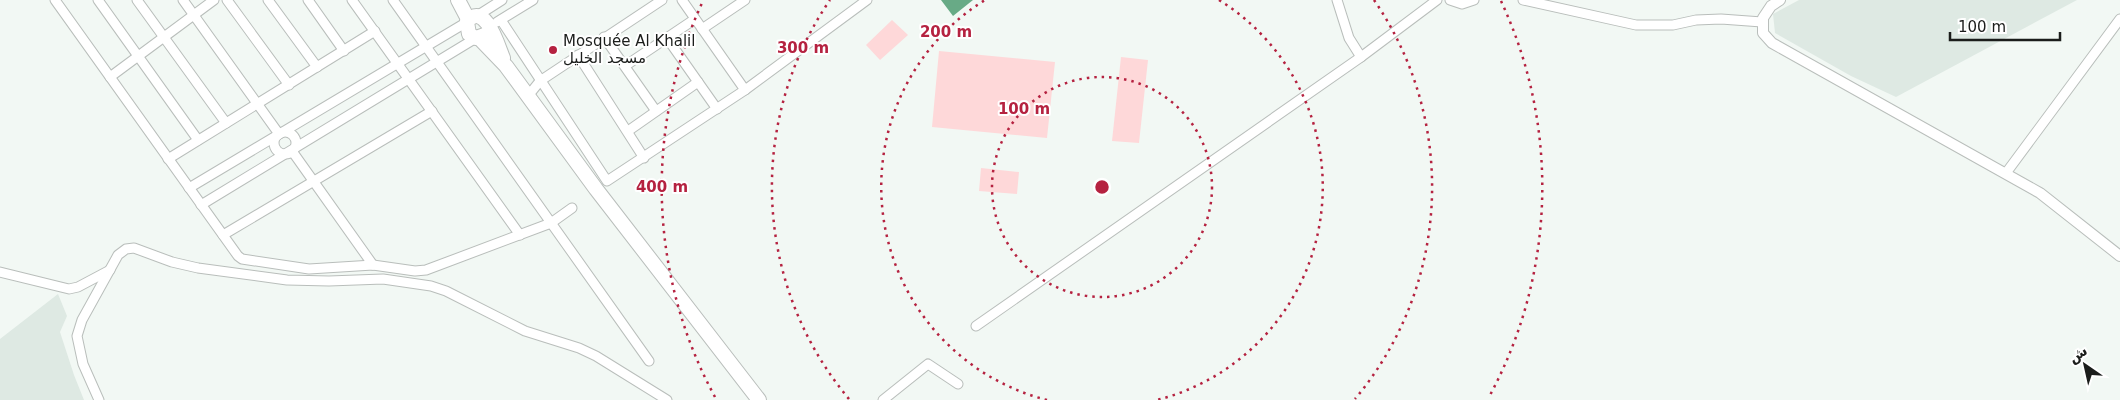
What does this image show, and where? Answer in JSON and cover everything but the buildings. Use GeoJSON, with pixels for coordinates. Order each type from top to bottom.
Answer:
{"type":"FeatureCollection","features":[{"type":"Feature","properties":{"kind":"main road"},"geometry":{"type":"LineString","coordinates":[[458,0],[488,18],[494,25],[506,66]]}},
{"type":"Feature","properties":{"kind":"main road"},"geometry":{"type":"LineString","coordinates":[[464,0],[479,12]]}},
{"type":"Feature","properties":{"kind":"main road"},"geometry":{"type":"LineString","coordinates":[[479,12],[469,34],[478,38],[506,66],[528,96],[601,185],[759,400]]}},
{"type":"Feature","properties":{"kind":"main road"},"geometry":{"type":"LineString","coordinates":[[478,38],[486,34],[494,25]]}},
{"type":"Feature","properties":{"kind":"street"},"geometry":{"type":"LineString","coordinates":[[55,0],[223,236],[242,259],[309,269],[373,265],[415,271],[426,270],[551,224],[572,208]]}},
{"type":"Feature","properties":{"kind":"street"},"geometry":{"type":"LineString","coordinates":[[98,0],[198,140]]}},
{"type":"Feature","properties":{"kind":"street"},"geometry":{"type":"LineString","coordinates":[[138,0],[226,123]]}},
{"type":"Feature","properties":{"kind":"street"},"geometry":{"type":"LineString","coordinates":[[183,0],[279,134]]}},
{"type":"Feature","properties":{"kind":"street"},"geometry":{"type":"LineString","coordinates":[[110,77],[214,0]]}},
{"type":"Feature","properties":{"kind":"street"},"geometry":{"type":"LineString","coordinates":[[227,0],[289,85]]}},
{"type":"Feature","properties":{"kind":"street"},"geometry":{"type":"LineString","coordinates":[[268,0],[317,68]]}},
{"type":"Feature","properties":{"kind":"street"},"geometry":{"type":"LineString","coordinates":[[308,0],[344,51]]}},
{"type":"Feature","properties":{"kind":"street"},"geometry":{"type":"LineString","coordinates":[[352,0],[520,235]]}},
{"type":"Feature","properties":{"kind":"street"},"geometry":{"type":"LineString","coordinates":[[393,0],[649,361]]}},
{"type":"Feature","properties":{"kind":"street"},"geometry":{"type":"LineString","coordinates":[[189,188],[426,46],[479,12],[502,0]]}},
{"type":"Feature","properties":{"kind":"street"},"geometry":{"type":"LineString","coordinates":[[532,0],[494,25],[540,81],[601,185],[745,90],[867,0]]}},
{"type":"Feature","properties":{"kind":"street"},"geometry":{"type":"LineString","coordinates":[[528,96],[540,81],[662,0]]}},
{"type":"Feature","properties":{"kind":"street"},"geometry":{"type":"LineString","coordinates":[[682,0],[745,90]]}},
{"type":"Feature","properties":{"kind":"street"},"geometry":{"type":"LineString","coordinates":[[702,29],[745,0]]}},
{"type":"Feature","properties":{"kind":"street"},"geometry":{"type":"LineString","coordinates":[[1337,0],[1349,38],[1361,57]]}},
{"type":"Feature","properties":{"kind":"street"},"geometry":{"type":"LineString","coordinates":[[976,326],[1361,57],[1437,0]]}},
{"type":"Feature","properties":{"kind":"street"},"geometry":{"type":"LineString","coordinates":[[1450,0],[1462,4],[1474,0]]}},
{"type":"Feature","properties":{"kind":"street"},"geometry":{"type":"LineString","coordinates":[[1523,0],[1636,25],[1673,25],[1696,20],[1721,19],[1762,22]]}},
{"type":"Feature","properties":{"kind":"street"},"geometry":{"type":"LineString","coordinates":[[1780,0],[1766,12],[1762,22],[1764,32],[1772,43],[2040,193],[2120,256]]}},
{"type":"Feature","properties":{"kind":"street"},"geometry":{"type":"LineString","coordinates":[[2006,173],[2120,18]]}},
{"type":"Feature","properties":{"kind":"street"},"geometry":{"type":"LineString","coordinates":[[625,66],[695,19]]}},
{"type":"Feature","properties":{"kind":"street"},"geometry":{"type":"LineString","coordinates":[[168,159],[375,32]]}},
{"type":"Feature","properties":{"kind":"street"},"geometry":{"type":"LineString","coordinates":[[604,37],[656,111]]}},
{"type":"Feature","properties":{"kind":"street"},"geometry":{"type":"LineString","coordinates":[[201,205],[478,38]]}},
{"type":"Feature","properties":{"kind":"street"},"geometry":{"type":"LineString","coordinates":[[667,38],[717,109]]}},
{"type":"Feature","properties":{"kind":"street"},"geometry":{"type":"LineString","coordinates":[[578,55],[644,158]]}},
{"type":"Feature","properties":{"kind":"street"},"geometry":{"type":"LineString","coordinates":[[628,131],[698,82]]}},
{"type":"Feature","properties":{"kind":"street"},"geometry":{"type":"LineString","coordinates":[[223,236],[432,111]]}},
{"type":"Feature","properties":{"kind":"street"},"geometry":{"type":"LineString","coordinates":[[286,132],[295,138],[296,145],[292,151],[285,154],[276,149],[274,142],[279,134],[286,132]]}},
{"type":"Feature","properties":{"kind":"street"},"geometry":{"type":"LineString","coordinates":[[292,151],[373,265]]}},
{"type":"Feature","properties":{"kind":"street"},"geometry":{"type":"LineString","coordinates":[[98,400],[82,364],[77,336],[82,320],[118,255],[123,250],[131,248],[172,262],[270,278],[306,281],[383,279],[418,283],[446,291],[525,331],[579,348],[596,356],[667,400]]}},
{"type":"Feature","properties":{"kind":"street"},"geometry":{"type":"LineString","coordinates":[[0,272],[69,289],[83,285],[110,270]]}},
{"type":"Feature","properties":{"kind":"street"},"geometry":{"type":"LineString","coordinates":[[883,400],[928,364],[958,384]]}},
{"type":"Feature","properties":{"kind":"shaded area"},"geometry":{"type":"Polygon","coordinates":[[[941,0],[973,0],[953,16],[941,0]]]}},
{"type":"Feature","properties":{"kind":"shaded area"},"geometry":{"type":"Polygon","coordinates":[[[1799,0],[2077,0],[1896,97],[1851,76],[1775,33],[1773,14],[1799,0]]]}},
{"type":"Feature","properties":{"kind":"shaded area"},"geometry":{"type":"Polygon","coordinates":[[[892,20],[908,35],[880,60],[866,45],[892,20]]]}},
{"type":"Feature","properties":{"kind":"shaded area"},"geometry":{"type":"Polygon","coordinates":[[[939,51],[1055,62],[1047,138],[932,127],[939,51]]]}},
{"type":"Feature","properties":{"kind":"shaded area"},"geometry":{"type":"Polygon","coordinates":[[[1121,57],[1148,60],[1139,143],[1112,141],[1121,57]]]}},
{"type":"Feature","properties":{"kind":"shaded area"},"geometry":{"type":"Polygon","coordinates":[[[981,168],[1019,172],[1017,194],[979,191],[981,168]]]}},
{"type":"Feature","properties":{"kind":"shaded area"},"geometry":{"type":"Polygon","coordinates":[[[58,294],[67,316],[60,332],[84,400],[0,400],[0,339],[58,294]]]}},
{"type":"Feature","properties":{"kind":"place","name":"Mosquée Al Khalil مسجد الخليل"},"geometry":{"type":"Point","coordinates":[553,50]}}]}
